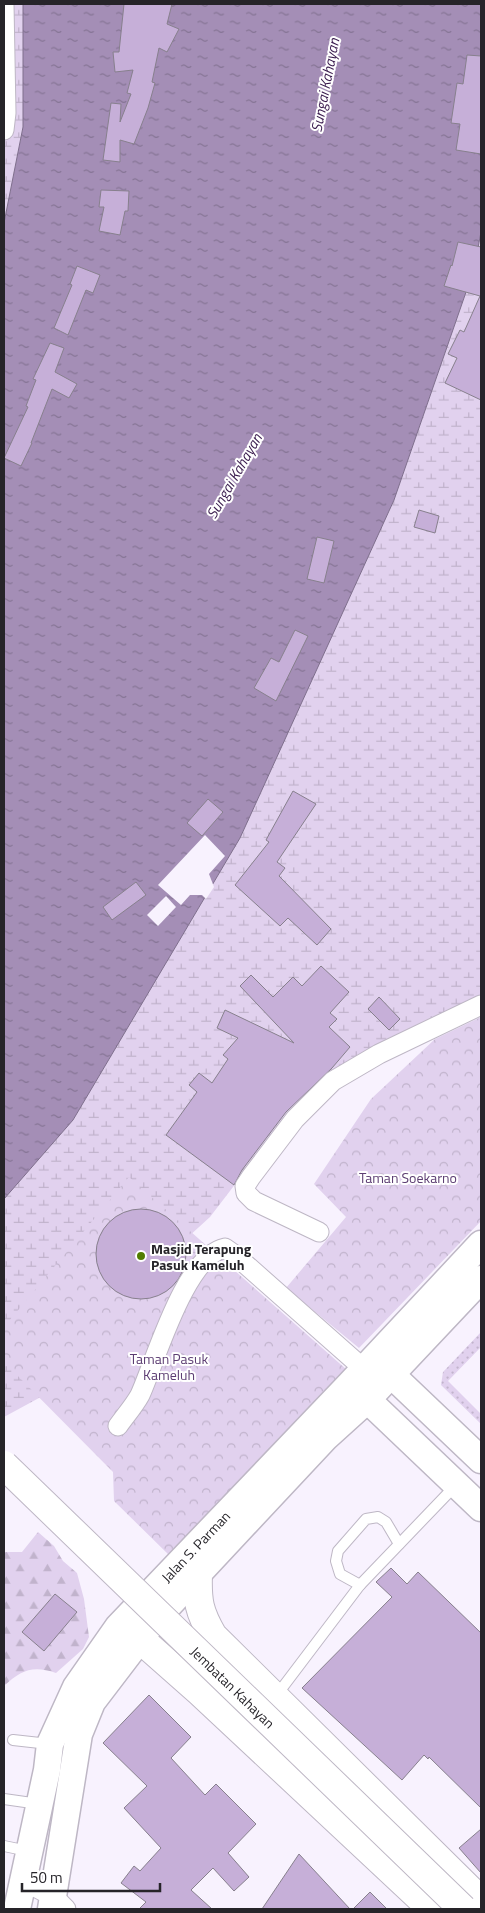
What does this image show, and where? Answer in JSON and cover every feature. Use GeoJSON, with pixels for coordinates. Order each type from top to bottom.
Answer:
{"type":"FeatureCollection","features":[{"type":"Feature","properties":{"kind":"highway","name":"Jembatan Kahayan"},"geometry":{"type":"LineString","coordinates":[[4,1464],[464,1909]]}},
{"type":"Feature","properties":{"kind":"highway"},"geometry":{"type":"LineString","coordinates":[[198,1574],[197,1601],[202,1617],[213,1636],[244,1669],[481,1901]]}},
{"type":"Feature","properties":{"kind":"highway"},"geometry":{"type":"LineString","coordinates":[[140,1639],[200,1692],[432,1909]]}},
{"type":"Feature","properties":{"kind":"highway"},"geometry":{"type":"LineString","coordinates":[[200,1692],[200,1684],[210,1670],[223,1665],[244,1669]]}},
{"type":"Feature","properties":{"kind":"main road","name":"Jalan S. Parman"},"geometry":{"type":"LineString","coordinates":[[57,1905],[79,1734],[92,1702],[140,1639],[198,1574],[326,1438],[369,1377],[479,1250]]}},
{"type":"Feature","properties":{"kind":"main road","name":"Jalan S. Parman"},"geometry":{"type":"LineString","coordinates":[[17,1909],[22,1880],[16,1848],[39,1804],[47,1770],[50,1744],[76,1687],[118,1626],[369,1377],[481,1279]]}},
{"type":"Feature","properties":{"kind":"main road"},"geometry":{"type":"LineString","coordinates":[[369,1377],[481,1460]]}},
{"type":"Feature","properties":{"kind":"main road"},"geometry":{"type":"LineString","coordinates":[[369,1377],[456,1484],[481,1508]]}},
{"type":"Feature","properties":{"kind":"street"},"geometry":{"type":"LineString","coordinates":[[4,4],[6,113],[4,130]]}},
{"type":"Feature","properties":{"kind":"street"},"geometry":{"type":"LineString","coordinates":[[319,1232],[254,1201],[246,1193],[245,1186],[251,1177],[296,1118],[333,1081],[379,1054],[481,1005]]}},
{"type":"Feature","properties":{"kind":"street"},"geometry":{"type":"LineString","coordinates":[[118,1426],[139,1396],[168,1321],[188,1286],[209,1255],[216,1250],[225,1248],[369,1377]]}},
{"type":"Feature","properties":{"kind":"street"},"geometry":{"type":"LineString","coordinates":[[22,1880],[57,1905]]}},
{"type":"Feature","properties":{"kind":"lane"},"geometry":{"type":"LineString","coordinates":[[275,1698],[360,1585],[456,1484]]}},
{"type":"Feature","properties":{"kind":"lane"},"geometry":{"type":"LineString","coordinates":[[360,1585],[340,1574],[336,1561],[338,1551],[366,1519],[378,1517],[386,1522],[399,1544]]}},
{"type":"Feature","properties":{"kind":"lane"},"geometry":{"type":"LineString","coordinates":[[13,1740],[50,1744]]}},
{"type":"Feature","properties":{"kind":"lane"},"geometry":{"type":"LineString","coordinates":[[4,1799],[39,1804]]}},
{"type":"Feature","properties":{"kind":"green space"},"geometry":{"type":"Polygon","coordinates":[[[4,4],[23,4],[23,127],[4,223],[4,4]]]}},
{"type":"Feature","properties":{"kind":"green space"},"geometry":{"type":"Polygon","coordinates":[[[481,232],[481,1003],[406,1031],[302,1097],[210,1217],[142,1279],[50,1392],[4,1417],[4,1199],[73,1120],[240,838],[394,500],[474,269],[481,232]]]}},
{"type":"Feature","properties":{"kind":"green space","name":"Taman Soekarno"},"geometry":{"type":"Polygon","coordinates":[[[481,1017],[481,1221],[359,1348],[286,1288],[346,1217],[314,1184],[371,1099],[435,1039],[481,1017]]]}},
{"type":"Feature","properties":{"kind":"green space","name":"Taman Pasuk Kameluh"},"geometry":{"type":"Polygon","coordinates":[[[129,1177],[347,1370],[170,1556],[114,1501],[113,1472],[4,1362],[4,1327],[129,1177]]]}},
{"type":"Feature","properties":{"kind":"green space"},"geometry":{"type":"Polygon","coordinates":[[[481,1332],[481,1347],[448,1381],[481,1414],[481,1424],[441,1385],[443,1372],[481,1332]]]}},
{"type":"Feature","properties":{"kind":"green space"},"geometry":{"type":"Polygon","coordinates":[[[38,1532],[54,1546],[63,1561],[77,1573],[84,1599],[89,1637],[83,1649],[56,1673],[41,1669],[28,1670],[16,1676],[4,1686],[4,1552],[22,1552],[38,1532]]]}},
{"type":"Feature","properties":{"kind":"water","name":"Sungai Kahayan"},"geometry":{"type":"Polygon","coordinates":[[[23,4],[481,4],[481,232],[474,269],[394,500],[240,838],[73,1120],[4,1199],[4,223],[23,127],[23,4]]]}},
{"type":"Feature","properties":{"kind":"pier"},"geometry":{"type":"Polygon","coordinates":[[[205,835],[225,856],[209,874],[214,887],[206,899],[202,895],[190,895],[181,905],[158,885],[205,835]]]}},
{"type":"Feature","properties":{"kind":"pier"},"geometry":{"type":"Polygon","coordinates":[[[166,896],[176,907],[158,926],[147,915],[166,896]]]}},
{"type":"Feature","properties":{"kind":"building"},"geometry":{"type":"Polygon","coordinates":[[[124,4],[172,4],[167,24],[179,29],[167,52],[159,48],[152,82],[155,83],[148,108],[134,144],[120,140],[120,162],[103,160],[111,103],[121,104],[120,122],[131,94],[127,93],[133,70],[115,72],[113,52],[119,52],[124,4]]]}},
{"type":"Feature","properties":{"kind":"building"},"geometry":{"type":"Polygon","coordinates":[[[467,55],[481,56],[481,154],[456,150],[460,124],[451,123],[457,83],[463,84],[467,55]]]}},
{"type":"Feature","properties":{"kind":"building"},"geometry":{"type":"Polygon","coordinates":[[[101,190],[129,191],[128,211],[125,211],[120,235],[99,231],[104,207],[99,207],[101,190]]]}},
{"type":"Feature","properties":{"kind":"building"},"geometry":{"type":"Polygon","coordinates":[[[458,242],[481,247],[481,400],[445,383],[457,358],[448,354],[460,330],[464,332],[480,296],[444,286],[452,266],[458,242]]]}},
{"type":"Feature","properties":{"kind":"building"},"geometry":{"type":"Polygon","coordinates":[[[77,266],[100,275],[93,293],[86,290],[68,335],[54,328],[72,285],[70,284],[77,266]]]}},
{"type":"Feature","properties":{"kind":"building"},"geometry":{"type":"Polygon","coordinates":[[[50,343],[64,348],[55,372],[77,384],[69,398],[52,389],[32,443],[21,466],[4,458],[28,407],[26,406],[36,380],[33,379],[50,343]]]}},
{"type":"Feature","properties":{"kind":"building"},"geometry":{"type":"Polygon","coordinates":[[[419,510],[439,516],[435,533],[414,527],[419,510]]]}},
{"type":"Feature","properties":{"kind":"building"},"geometry":{"type":"Polygon","coordinates":[[[317,537],[334,541],[324,583],[307,579],[317,537]]]}},
{"type":"Feature","properties":{"kind":"building"},"geometry":{"type":"Polygon","coordinates":[[[295,630],[308,636],[276,701],[254,688],[271,658],[279,662],[295,630]]]}},
{"type":"Feature","properties":{"kind":"building"},"geometry":{"type":"Polygon","coordinates":[[[293,791],[316,804],[277,862],[285,868],[279,876],[331,929],[317,945],[288,918],[280,926],[235,885],[269,842],[266,840],[293,791]]]}},
{"type":"Feature","properties":{"kind":"building"},"geometry":{"type":"Polygon","coordinates":[[[208,799],[223,812],[202,836],[187,823],[208,799]]]}},
{"type":"Feature","properties":{"kind":"building"},"geometry":{"type":"Polygon","coordinates":[[[136,882],[146,895],[112,920],[103,907],[136,882]]]}},
{"type":"Feature","properties":{"kind":"building"},"geometry":{"type":"Polygon","coordinates":[[[321,966],[349,992],[330,1013],[337,1019],[329,1027],[350,1047],[332,1068],[286,1112],[242,1170],[234,1185],[166,1135],[197,1092],[189,1085],[199,1073],[212,1083],[228,1059],[223,1055],[238,1038],[217,1028],[225,1010],[294,1043],[240,986],[251,975],[273,997],[293,977],[302,986],[321,966]]]}},
{"type":"Feature","properties":{"kind":"building"},"geometry":{"type":"Polygon","coordinates":[[[379,997],[400,1019],[389,1030],[368,1009],[379,997]]]}},
{"type":"Feature","properties":{"kind":"building","name":"Masjid Terapung Pasuk Kameluh"},"geometry":{"type":"Polygon","coordinates":[[[141,1209],[158,1213],[173,1222],[182,1237],[186,1254],[182,1271],[173,1286],[158,1295],[141,1299],[124,1295],[109,1286],[100,1271],[96,1254],[100,1237],[109,1222],[124,1213],[141,1209]]]}},
{"type":"Feature","properties":{"kind":"building"},"geometry":{"type":"Polygon","coordinates":[[[391,1568],[407,1584],[418,1572],[481,1633],[481,1808],[429,1757],[428,1759],[424,1755],[402,1780],[302,1688],[392,1597],[376,1582],[391,1568]]]}},
{"type":"Feature","properties":{"kind":"building"},"geometry":{"type":"Polygon","coordinates":[[[55,1594],[77,1612],[44,1651],[22,1632],[55,1594]]]}},
{"type":"Feature","properties":{"kind":"building"},"geometry":{"type":"Polygon","coordinates":[[[149,1695],[191,1737],[171,1758],[205,1795],[216,1784],[256,1824],[228,1853],[249,1877],[234,1891],[213,1868],[191,1890],[212,1909],[139,1909],[146,1902],[121,1883],[134,1866],[140,1871],[161,1848],[124,1808],[147,1786],[103,1743],[149,1695]]]}},
{"type":"Feature","properties":{"kind":"building"},"geometry":{"type":"Polygon","coordinates":[[[481,1829],[481,1873],[459,1848],[481,1829]]]}},
{"type":"Feature","properties":{"kind":"building"},"geometry":{"type":"Polygon","coordinates":[[[299,1854],[350,1909],[262,1909],[299,1854]]]}},
{"type":"Feature","properties":{"kind":"building"},"geometry":{"type":"Polygon","coordinates":[[[370,1892],[387,1909],[353,1909],[370,1892]]]}},
{"type":"Feature","properties":{"kind":"place","name":"Masjid Terapung Pasuk Kameluh"},"geometry":{"type":"Point","coordinates":[141,1256]}}]}
